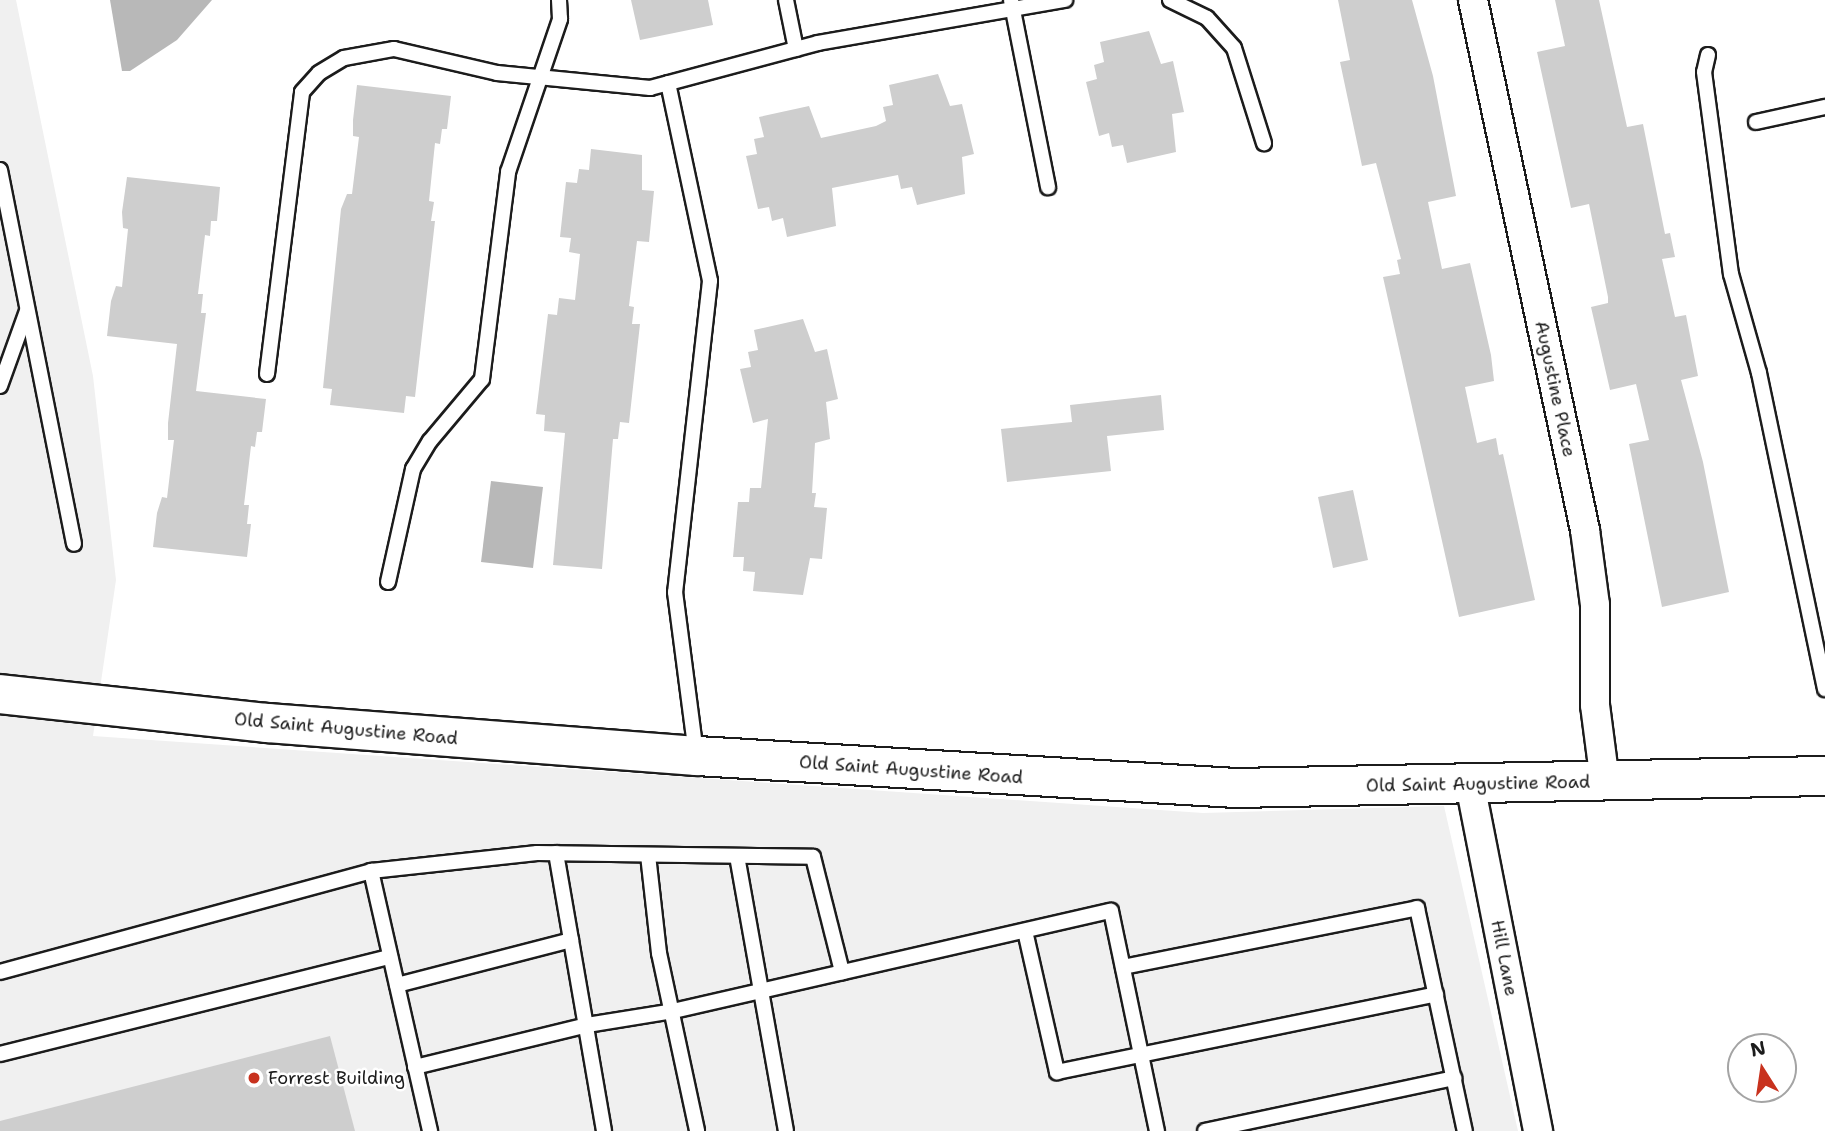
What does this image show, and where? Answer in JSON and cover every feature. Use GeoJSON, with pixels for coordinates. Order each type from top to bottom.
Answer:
{"type":"FeatureCollection","features":[{"type":"Feature","properties":{"kind":"street","name":"Augustine Place"},"geometry":{"type":"LineString","coordinates":[[1473,0],[1585,530],[1595,606],[1595,705],[1605,782]]}},
{"type":"Feature","properties":{"kind":"street","name":"Old Saint Augustine Road"},"geometry":{"type":"LineString","coordinates":[[0,694],[267,723],[697,756],[1236,788],[1825,776]]}},
{"type":"Feature","properties":{"kind":"street","name":"Hill Lane"},"geometry":{"type":"LineString","coordinates":[[1470,784],[1538,1131]]}},
{"type":"Feature","properties":{"kind":"lane"},"geometry":{"type":"LineString","coordinates":[[388,582],[413,469],[430,441],[482,379],[508,172],[560,19],[559,0]]}},
{"type":"Feature","properties":{"kind":"lane"},"geometry":{"type":"LineString","coordinates":[[786,0],[796,49]]}},
{"type":"Feature","properties":{"kind":"lane"},"geometry":{"type":"LineString","coordinates":[[267,374],[296,121],[302,92],[319,72],[344,58],[394,49],[538,78],[650,88],[796,49],[1012,5],[1065,0]]}},
{"type":"Feature","properties":{"kind":"lane"},"geometry":{"type":"LineString","coordinates":[[1178,2],[1207,18],[1234,48],[1264,143]]}},
{"type":"Feature","properties":{"kind":"lane"},"geometry":{"type":"LineString","coordinates":[[1012,5],[1048,187]]}},
{"type":"Feature","properties":{"kind":"lane"},"geometry":{"type":"LineString","coordinates":[[1708,55],[1704,72],[1731,274],[1759,373],[1825,689]]}},
{"type":"Feature","properties":{"kind":"lane"},"geometry":{"type":"LineString","coordinates":[[668,83],[710,281],[675,592],[697,756]]}},
{"type":"Feature","properties":{"kind":"lane"},"geometry":{"type":"LineString","coordinates":[[1756,122],[1825,107]]}},
{"type":"Feature","properties":{"kind":"lane"},"geometry":{"type":"LineString","coordinates":[[0,170],[4,208],[74,544]]}},
{"type":"Feature","properties":{"kind":"lane"},"geometry":{"type":"LineString","coordinates":[[0,386],[27,309]]}},
{"type":"Feature","properties":{"kind":"lane"},"geometry":{"type":"LineString","coordinates":[[1820,667],[1825,647]]}},
{"type":"Feature","properties":{"kind":"lane"},"geometry":{"type":"LineString","coordinates":[[556,853],[604,1131]]}},
{"type":"Feature","properties":{"kind":"lane"},"geometry":{"type":"LineString","coordinates":[[0,972],[371,871],[556,853],[813,857],[842,972]]}},
{"type":"Feature","properties":{"kind":"lane"},"geometry":{"type":"LineString","coordinates":[[649,855],[659,953],[697,1131]]}},
{"type":"Feature","properties":{"kind":"lane"},"geometry":{"type":"LineString","coordinates":[[737,856],[758,992],[778,1072],[786,1131]]}},
{"type":"Feature","properties":{"kind":"lane"},"geometry":{"type":"LineString","coordinates":[[371,871],[430,1131]]}},
{"type":"Feature","properties":{"kind":"lane"},"geometry":{"type":"LineString","coordinates":[[1124,967],[1417,908],[1465,1131]]}},
{"type":"Feature","properties":{"kind":"lane"},"geometry":{"type":"LineString","coordinates":[[415,1067],[587,1025],[673,1011],[1111,911],[1157,1131]]}},
{"type":"Feature","properties":{"kind":"lane"},"geometry":{"type":"LineString","coordinates":[[1025,931],[1057,1072],[1436,994]]}},
{"type":"Feature","properties":{"kind":"lane"},"geometry":{"type":"LineString","coordinates":[[397,985],[571,940]]}},
{"type":"Feature","properties":{"kind":"lane"},"geometry":{"type":"LineString","coordinates":[[0,1054],[390,957]]}},
{"type":"Feature","properties":{"kind":"lane"},"geometry":{"type":"LineString","coordinates":[[1205,1131],[1454,1078]]}},
{"type":"Feature","properties":{"kind":"shaded area"},"geometry":{"type":"Polygon","coordinates":[[[0,0],[16,0],[93,376],[116,580],[93,736],[1203,813],[1444,806],[1518,1131],[0,1131],[0,0]]]}},
{"type":"Feature","properties":{"kind":"shaded area"},"geometry":{"type":"Polygon","coordinates":[[[110,0],[212,0],[177,40],[130,71],[122,71],[110,0]]]}},
{"type":"Feature","properties":{"kind":"shaded area"},"geometry":{"type":"Polygon","coordinates":[[[491,481],[543,487],[533,568],[481,562],[491,481]]]}},
{"type":"Feature","properties":{"kind":"building"},"geometry":{"type":"Polygon","coordinates":[[[631,0],[708,0],[713,25],[640,40],[631,0]]]}},
{"type":"Feature","properties":{"kind":"building"},"geometry":{"type":"Polygon","coordinates":[[[1338,0],[1412,0],[1433,76],[1456,196],[1428,202],[1442,269],[1470,263],[1491,355],[1494,381],[1465,387],[1477,443],[1496,438],[1499,455],[1503,454],[1535,600],[1459,617],[1383,277],[1400,274],[1397,260],[1401,259],[1376,163],[1362,166],[1340,62],[1350,60],[1338,0]]]}},
{"type":"Feature","properties":{"kind":"building"},"geometry":{"type":"Polygon","coordinates":[[[1555,0],[1599,0],[1627,127],[1643,124],[1665,234],[1670,233],[1675,257],[1662,259],[1675,317],[1686,315],[1698,376],[1681,380],[1703,462],[1729,592],[1662,607],[1629,444],[1649,440],[1636,384],[1610,390],[1591,307],[1608,303],[1608,297],[1589,204],[1571,208],[1537,52],[1565,46],[1555,0]]]}},
{"type":"Feature","properties":{"kind":"building"},"geometry":{"type":"Polygon","coordinates":[[[1149,31],[1161,64],[1173,61],[1184,112],[1172,114],[1176,152],[1127,163],[1123,145],[1112,147],[1109,133],[1099,136],[1086,82],[1097,79],[1094,65],[1104,62],[1100,42],[1149,31]]]}},
{"type":"Feature","properties":{"kind":"building"},"geometry":{"type":"Polygon","coordinates":[[[938,74],[950,106],[962,104],[974,154],[962,157],[965,194],[917,205],[912,187],[901,189],[898,175],[832,188],[836,226],[787,237],[783,218],[772,221],[769,207],[758,209],[746,156],[757,154],[754,139],[764,137],[759,117],[809,106],[821,138],[876,126],[886,121],[883,107],[893,105],[889,85],[938,74]]]}},
{"type":"Feature","properties":{"kind":"building"},"geometry":{"type":"Polygon","coordinates":[[[357,85],[451,96],[447,129],[442,129],[440,144],[435,143],[429,201],[434,202],[431,221],[435,221],[415,397],[406,396],[404,413],[330,405],[332,389],[323,388],[341,209],[347,194],[352,194],[359,137],[353,136],[357,85]]]}},
{"type":"Feature","properties":{"kind":"building"},"geometry":{"type":"Polygon","coordinates":[[[591,149],[642,155],[642,190],[654,191],[649,242],[637,241],[629,306],[634,307],[632,324],[640,324],[629,423],[620,422],[618,439],[613,439],[602,569],[553,565],[565,433],[544,431],[545,415],[536,414],[548,314],[557,315],[559,298],[575,300],[580,254],[569,252],[571,238],[560,237],[566,182],[577,183],[579,169],[589,170],[591,149]]]}},
{"type":"Feature","properties":{"kind":"building"},"geometry":{"type":"Polygon","coordinates":[[[127,177],[220,187],[217,221],[211,221],[210,236],[205,235],[198,294],[203,294],[201,313],[206,313],[196,391],[266,399],[262,432],[257,432],[255,447],[251,446],[244,505],[249,505],[247,524],[251,524],[247,557],[153,547],[157,513],[162,497],[167,498],[174,440],[168,440],[168,423],[177,344],[107,336],[111,301],[116,286],[122,287],[128,229],[123,228],[122,212],[127,177]]]}},
{"type":"Feature","properties":{"kind":"building"},"geometry":{"type":"Polygon","coordinates":[[[803,319],[815,352],[827,349],[838,399],[826,402],[830,439],[815,443],[812,493],[816,493],[814,507],[827,508],[822,559],[810,558],[803,595],[753,591],[755,572],[743,571],[744,557],[733,557],[738,502],[749,502],[750,488],[761,488],[768,419],[753,423],[740,369],[751,367],[748,352],[758,350],[754,330],[803,319]]]}},
{"type":"Feature","properties":{"kind":"building"},"geometry":{"type":"Polygon","coordinates":[[[1161,395],[1164,430],[1107,436],[1111,471],[1007,482],[1001,429],[1072,422],[1070,405],[1161,395]]]}},
{"type":"Feature","properties":{"kind":"building"},"geometry":{"type":"Polygon","coordinates":[[[1353,490],[1368,560],[1333,568],[1318,497],[1353,490]]]}},
{"type":"Feature","properties":{"kind":"building","name":"Forrest Building"},"geometry":{"type":"Polygon","coordinates":[[[330,1036],[355,1131],[0,1131],[0,1121],[330,1036]]]}},
{"type":"Feature","properties":{"kind":"place","name":"Forrest Building"},"geometry":{"type":"Point","coordinates":[254,1078]}}]}
